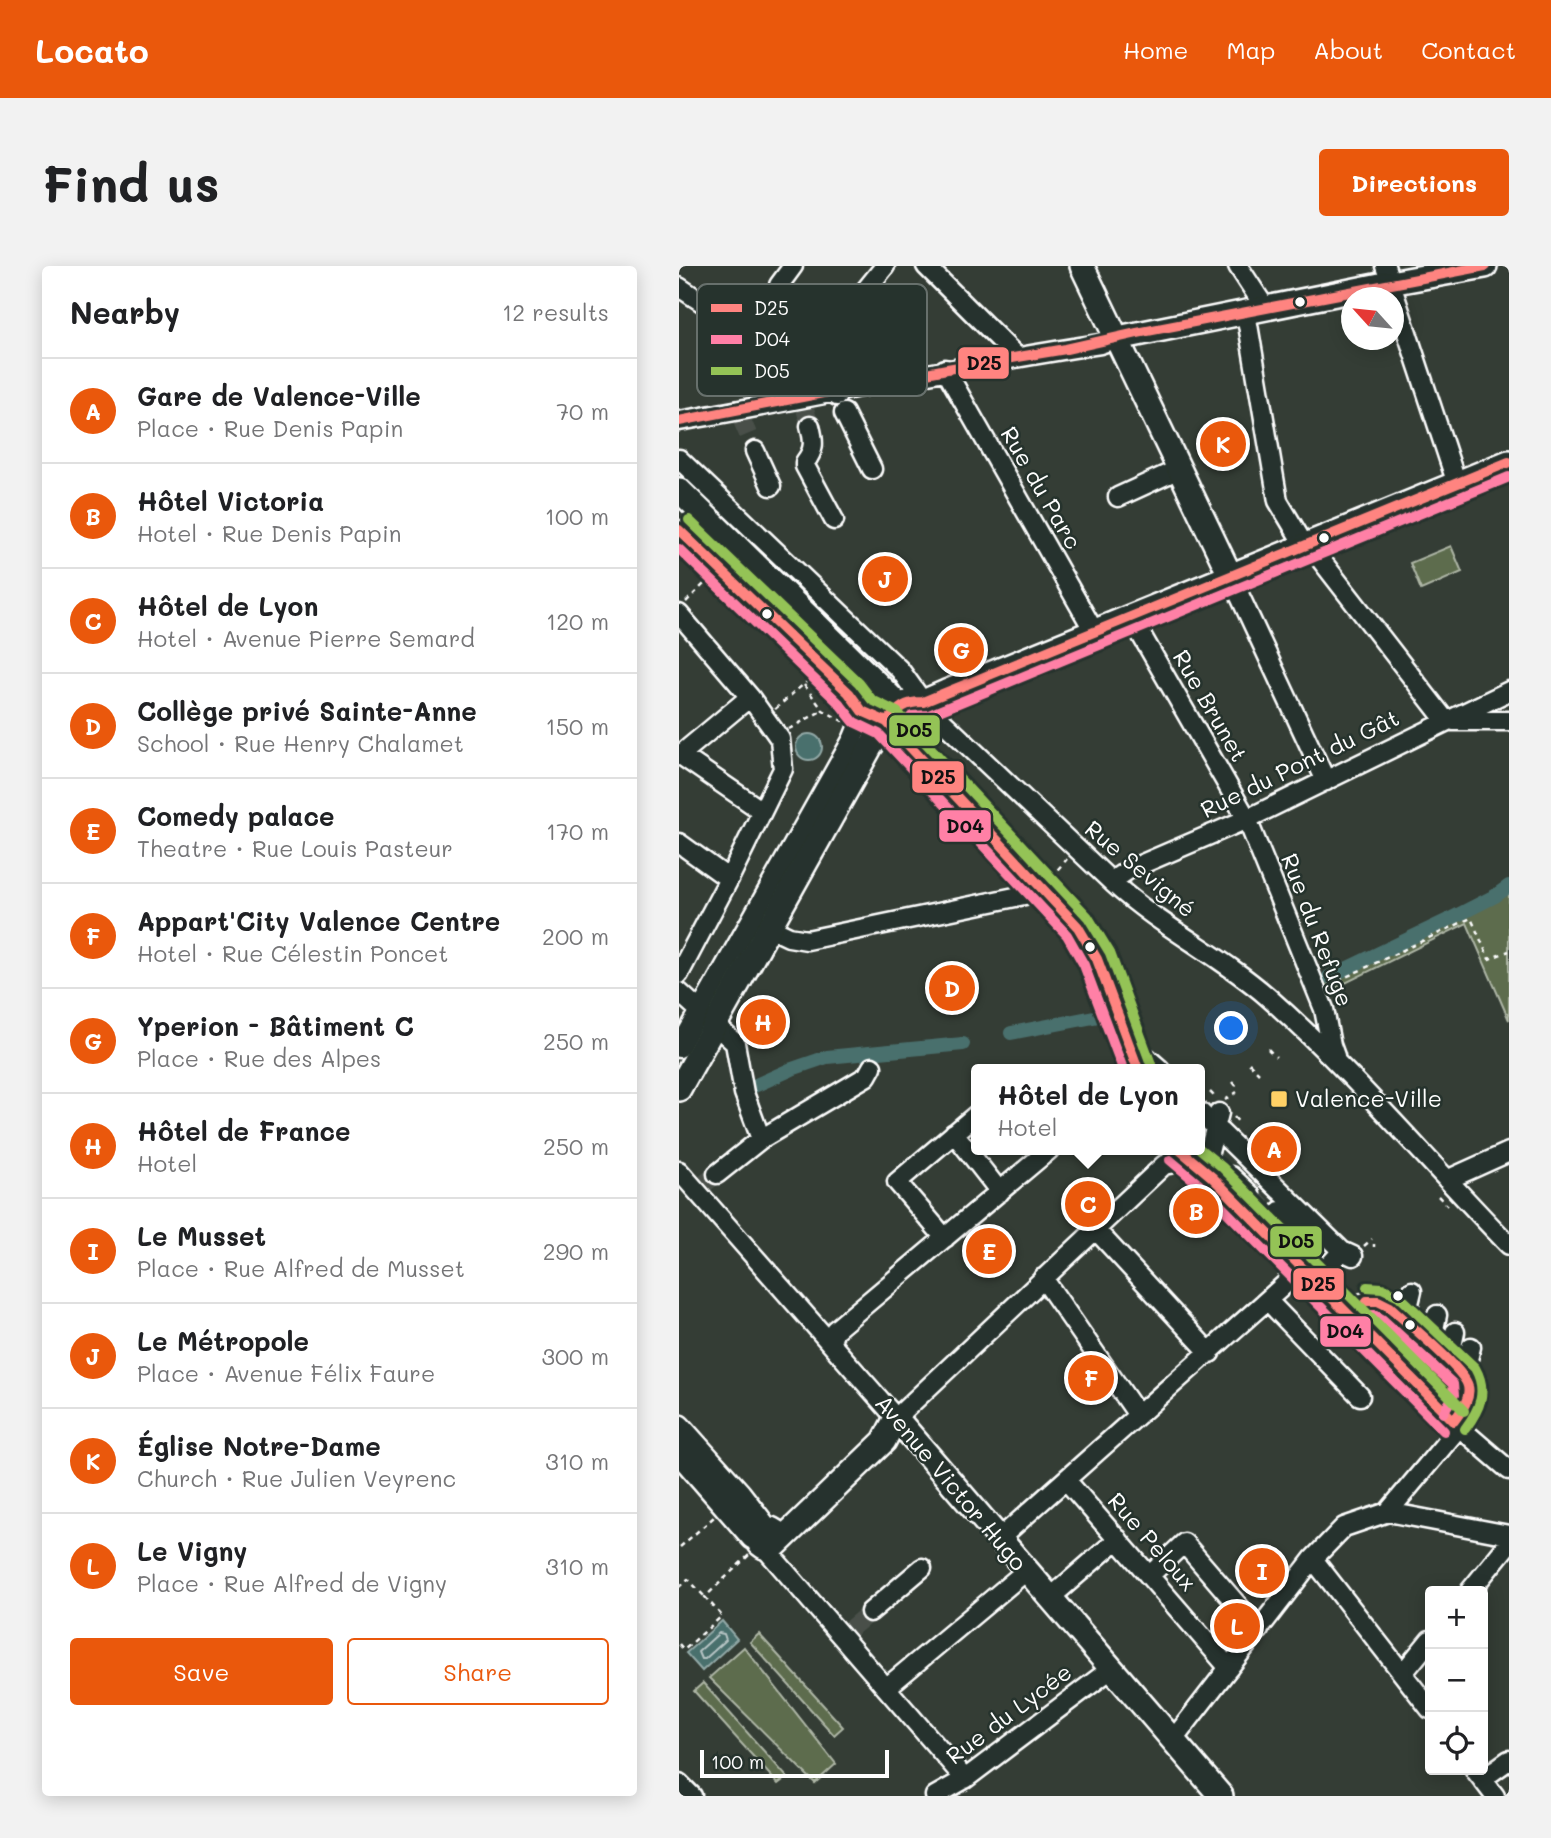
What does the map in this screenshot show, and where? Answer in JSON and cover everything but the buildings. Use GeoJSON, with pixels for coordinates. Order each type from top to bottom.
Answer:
{"type":"FeatureCollection","features":[{"type":"Feature","properties":{"kind":"main road"},"geometry":{"type":"LineString","coordinates":[[1082,266],[1230,576]]}},
{"type":"Feature","properties":{"kind":"main road"},"geometry":{"type":"LineString","coordinates":[[1118,338],[1256,311],[1388,274],[1485,266]]}},
{"type":"Feature","properties":{"kind":"main road"},"geometry":{"type":"LineString","coordinates":[[679,1090],[708,1018],[770,928],[871,746],[903,710],[1509,462]]}},
{"type":"Feature","properties":{"kind":"main road"},"geometry":{"type":"LineString","coordinates":[[679,490],[903,710]]}},
{"type":"Feature","properties":{"kind":"main road"},"geometry":{"type":"LineString","coordinates":[[679,1452],[753,1537],[765,1539],[884,1441],[896,1418]]}},
{"type":"Feature","properties":{"kind":"main road","name":"Avenue Victor Hugo"},"geometry":{"type":"LineString","coordinates":[[896,1418],[1221,1796]]}},
{"type":"Feature","properties":{"kind":"main road"},"geometry":{"type":"LineString","coordinates":[[679,1427],[739,1494],[765,1539]]}},
{"type":"Feature","properties":{"kind":"street"},"geometry":{"type":"LineString","coordinates":[[780,284],[793,266]]}},
{"type":"Feature","properties":{"kind":"street"},"geometry":{"type":"LineString","coordinates":[[870,284],[885,266]]}},
{"type":"Feature","properties":{"kind":"street"},"geometry":{"type":"LineString","coordinates":[[926,266],[1016,356]]}},
{"type":"Feature","properties":{"kind":"street"},"geometry":{"type":"LineString","coordinates":[[1238,266],[1256,311],[1278,501],[1300,538],[1446,721],[1509,721]]}},
{"type":"Feature","properties":{"kind":"street"},"geometry":{"type":"LineString","coordinates":[[1388,274],[1457,484]]}},
{"type":"Feature","properties":{"kind":"street"},"geometry":{"type":"LineString","coordinates":[[679,287],[697,299]]}},
{"type":"Feature","properties":{"kind":"street"},"geometry":{"type":"LineString","coordinates":[[927,374],[1016,356],[1100,344],[1118,338]]}},
{"type":"Feature","properties":{"kind":"street","name":"Rue du Parc"},"geometry":{"type":"LineString","coordinates":[[945,369],[1090,624],[1097,631]]}},
{"type":"Feature","properties":{"kind":"street"},"geometry":{"type":"LineString","coordinates":[[833,396],[839,401],[872,469]]}},
{"type":"Feature","properties":{"kind":"street"},"geometry":{"type":"LineString","coordinates":[[679,421],[739,415],[803,402],[839,401],[856,396]]}},
{"type":"Feature","properties":{"kind":"street"},"geometry":{"type":"LineString","coordinates":[[810,426],[813,446],[805,467],[834,520]]}},
{"type":"Feature","properties":{"kind":"street"},"geometry":{"type":"LineString","coordinates":[[755,451],[771,486]]}},
{"type":"Feature","properties":{"kind":"street"},"geometry":{"type":"LineString","coordinates":[[679,458],[900,670],[903,710],[1078,927],[1097,959],[1139,1064]]}},
{"type":"Feature","properties":{"kind":"street"},"geometry":{"type":"LineString","coordinates":[[1118,497],[1179,469]]}},
{"type":"Feature","properties":{"kind":"street"},"geometry":{"type":"LineString","coordinates":[[679,530],[849,693],[862,710],[852,740],[708,1018],[679,1048]]}},
{"type":"Feature","properties":{"kind":"street"},"geometry":{"type":"LineString","coordinates":[[1230,576],[1326,781]]}},
{"type":"Feature","properties":{"kind":"street"},"geometry":{"type":"LineString","coordinates":[[679,612],[750,697],[780,738],[783,769],[679,974]]}},
{"type":"Feature","properties":{"kind":"street","name":"Rue Brunet"},"geometry":{"type":"LineString","coordinates":[[1131,617],[1247,819]]}},
{"type":"Feature","properties":{"kind":"street","name":"Rue du Pont du Gât"},"geometry":{"type":"LineString","coordinates":[[1112,881],[1128,870],[1247,819],[1509,691]]}},
{"type":"Feature","properties":{"kind":"street"},"geometry":{"type":"LineString","coordinates":[[750,697],[680,755],[762,811]]}},
{"type":"Feature","properties":{"kind":"street"},"geometry":{"type":"LineString","coordinates":[[862,710],[903,710]]}},
{"type":"Feature","properties":{"kind":"street","name":"Rue Sevigné"},"geometry":{"type":"LineString","coordinates":[[903,710],[1141,907],[1265,995],[1334,1053],[1509,1245]]}},
{"type":"Feature","properties":{"kind":"street","name":"Rue du Refuge"},"geometry":{"type":"LineString","coordinates":[[1247,819],[1324,1009],[1334,1053]]}},
{"type":"Feature","properties":{"kind":"street"},"geometry":{"type":"LineString","coordinates":[[679,843],[729,879]]}},
{"type":"Feature","properties":{"kind":"street"},"geometry":{"type":"LineString","coordinates":[[770,928],[789,937],[807,940],[1039,892],[1050,893]]}},
{"type":"Feature","properties":{"kind":"street"},"geometry":{"type":"LineString","coordinates":[[679,992],[735,1043],[744,1093],[761,1139]]}},
{"type":"Feature","properties":{"kind":"street"},"geometry":{"type":"LineString","coordinates":[[1137,1049],[1154,1064]]}},
{"type":"Feature","properties":{"kind":"street"},"geometry":{"type":"LineString","coordinates":[[706,1183],[761,1139],[867,1076],[872,1067]]}},
{"type":"Feature","properties":{"kind":"street"},"geometry":{"type":"LineString","coordinates":[[1205,1138],[1209,1114]]}},
{"type":"Feature","properties":{"kind":"street"},"geometry":{"type":"LineString","coordinates":[[1209,1114],[1347,1253],[1320,1275]]}},
{"type":"Feature","properties":{"kind":"street"},"geometry":{"type":"LineString","coordinates":[[945,1238],[897,1182],[971,1119]]}},
{"type":"Feature","properties":{"kind":"street"},"geometry":{"type":"LineString","coordinates":[[954,1133],[971,1155]]}},
{"type":"Feature","properties":{"kind":"street"},"geometry":{"type":"LineString","coordinates":[[1445,1175],[1509,1152]]}},
{"type":"Feature","properties":{"kind":"street"},"geometry":{"type":"LineString","coordinates":[[971,1155],[1000,1192]]}},
{"type":"Feature","properties":{"kind":"street"},"geometry":{"type":"LineString","coordinates":[[831,1342],[835,1330],[1043,1155]]}},
{"type":"Feature","properties":{"kind":"street"},"geometry":{"type":"LineString","coordinates":[[896,1418],[1095,1229],[1166,1157],[1201,1163],[1231,1176],[1250,1194]]}},
{"type":"Feature","properties":{"kind":"street"},"geometry":{"type":"LineString","coordinates":[[1201,1163],[1284,1240],[1301,1270],[1457,1423],[1509,1470]]}},
{"type":"Feature","properties":{"kind":"street","name":"Avenue Victor Hugo"},"geometry":{"type":"LineString","coordinates":[[679,1171],[706,1183],[831,1342],[896,1418]]}},
{"type":"Feature","properties":{"kind":"street"},"geometry":{"type":"LineString","coordinates":[[999,1539],[1301,1270],[1313,1255],[1313,1247],[1306,1236],[1280,1211]]}},
{"type":"Feature","properties":{"kind":"street"},"geometry":{"type":"LineString","coordinates":[[1240,1223],[1281,1266],[1301,1270]]}},
{"type":"Feature","properties":{"kind":"street"},"geometry":{"type":"LineString","coordinates":[[1095,1229],[1210,1353]]}},
{"type":"Feature","properties":{"kind":"street"},"geometry":{"type":"LineString","coordinates":[[1043,1278],[1138,1415]]}},
{"type":"Feature","properties":{"kind":"street"},"geometry":{"type":"LineString","coordinates":[[1268,1300],[1360,1396]]}},
{"type":"Feature","properties":{"kind":"street"},"geometry":{"type":"LineString","coordinates":[[1343,1310],[1361,1303],[1378,1301],[1431,1344],[1469,1388],[1470,1396],[1457,1423],[1388,1511]]}},
{"type":"Feature","properties":{"kind":"street"},"geometry":{"type":"LineString","coordinates":[[1431,1344],[1437,1315]]}},
{"type":"Feature","properties":{"kind":"street"},"geometry":{"type":"LineString","coordinates":[[1431,1344],[1437,1315]]}},
{"type":"Feature","properties":{"kind":"street"},"geometry":{"type":"LineString","coordinates":[[1431,1344],[1437,1315]]}},
{"type":"Feature","properties":{"kind":"street"},"geometry":{"type":"LineString","coordinates":[[1431,1344],[1437,1315]]}},
{"type":"Feature","properties":{"kind":"street"},"geometry":{"type":"LineString","coordinates":[[1405,1345],[1431,1344]]}},
{"type":"Feature","properties":{"kind":"street"},"geometry":{"type":"LineString","coordinates":[[1405,1345],[1431,1344]]}},
{"type":"Feature","properties":{"kind":"street"},"geometry":{"type":"LineString","coordinates":[[1405,1345],[1431,1344]]}},
{"type":"Feature","properties":{"kind":"street"},"geometry":{"type":"LineString","coordinates":[[1405,1345],[1431,1344]]}},
{"type":"Feature","properties":{"kind":"street","name":"Rue Peloux"},"geometry":{"type":"LineString","coordinates":[[1066,1479],[1229,1668]]}},
{"type":"Feature","properties":{"kind":"street"},"geometry":{"type":"LineString","coordinates":[[1173,1740],[1313,1559],[1344,1527],[1388,1511],[1509,1535]]}},
{"type":"Feature","properties":{"kind":"street"},"geometry":{"type":"LineString","coordinates":[[765,1539],[845,1632],[886,1688],[965,1779]]}},
{"type":"Feature","properties":{"kind":"street"},"geometry":{"type":"LineString","coordinates":[[1050,1598],[1118,1539]]}},
{"type":"Feature","properties":{"kind":"street"},"geometry":{"type":"LineString","coordinates":[[1149,1576],[1184,1543],[1259,1630]]}},
{"type":"Feature","properties":{"kind":"street"},"geometry":{"type":"LineString","coordinates":[[1474,1586],[1509,1544]]}},
{"type":"Feature","properties":{"kind":"street"},"geometry":{"type":"LineString","coordinates":[[1313,1559],[1425,1702]]}},
{"type":"Feature","properties":{"kind":"street"},"geometry":{"type":"LineString","coordinates":[[870,1612],[922,1568]]}},
{"type":"Feature","properties":{"kind":"street"},"geometry":{"type":"LineString","coordinates":[[886,1688],[1026,1571]]}},
{"type":"Feature","properties":{"kind":"street"},"geometry":{"type":"LineString","coordinates":[[1403,1673],[1425,1646]]}},
{"type":"Feature","properties":{"kind":"street","name":"Rue du Lycée"},"geometry":{"type":"LineString","coordinates":[[936,1796],[965,1779],[1111,1669]]}},
{"type":"Feature","properties":{"kind":"street"},"geometry":{"type":"LineString","coordinates":[[1488,1770],[1509,1760]]}},
{"type":"Feature","properties":{"kind":"street"},"geometry":{"type":"LineString","coordinates":[[1480,1775],[1495,1796]]}},
{"type":"Feature","properties":{"kind":"street"},"geometry":{"type":"LineString","coordinates":[[679,1783],[692,1796]]}},
{"type":"Feature","properties":{"kind":"path"},"geometry":{"type":"LineString","coordinates":[[679,612],[711,577]]}},
{"type":"Feature","properties":{"kind":"path"},"geometry":{"type":"LineString","coordinates":[[765,718],[813,676]]}},
{"type":"Feature","properties":{"kind":"path"},"geometry":{"type":"LineString","coordinates":[[804,685],[823,710],[847,724]]}},
{"type":"Feature","properties":{"kind":"path"},"geometry":{"type":"LineString","coordinates":[[777,735],[823,710]]}},
{"type":"Feature","properties":{"kind":"path"},"geometry":{"type":"LineString","coordinates":[[1050,893],[1070,855]]}},
{"type":"Feature","properties":{"kind":"path"},"geometry":{"type":"LineString","coordinates":[[1317,991],[1471,918],[1489,959],[1509,951]]}},
{"type":"Feature","properties":{"kind":"path"},"geometry":{"type":"LineString","coordinates":[[1268,1049],[1276,1057]]}},
{"type":"Feature","properties":{"kind":"path"},"geometry":{"type":"LineString","coordinates":[[1249,1063],[1258,1073]]}},
{"type":"Feature","properties":{"kind":"path"},"geometry":{"type":"LineString","coordinates":[[1233,1082],[1238,1088]]}},
{"type":"Feature","properties":{"kind":"path"},"geometry":{"type":"LineString","coordinates":[[1438,1196],[1448,1206]]}},
{"type":"Feature","properties":{"kind":"path"},"geometry":{"type":"LineString","coordinates":[[705,1597],[765,1539]]}},
{"type":"Feature","properties":{"kind":"path"},"geometry":{"type":"LineString","coordinates":[[679,1587],[688,1579],[722,1616],[684,1650],[679,1644]]}},
{"type":"Feature","properties":{"kind":"green space"},"geometry":{"type":"Polygon","coordinates":[[[1451,546],[1462,572],[1421,590],[1410,563],[1451,546]]]}},
{"type":"Feature","properties":{"kind":"green space"},"geometry":{"type":"Polygon","coordinates":[[[1509,888],[1509,1020],[1467,923],[1319,996],[1315,987],[1467,914],[1509,888]]]}},
{"type":"Feature","properties":{"kind":"green space"},"geometry":{"type":"Polygon","coordinates":[[[759,1634],[843,1727],[834,1735],[750,1642],[759,1634]]]}},
{"type":"Feature","properties":{"kind":"green space"},"geometry":{"type":"Polygon","coordinates":[[[744,1647],[836,1764],[815,1783],[709,1678],[744,1647]]]}},
{"type":"Feature","properties":{"kind":"green space"},"geometry":{"type":"Polygon","coordinates":[[[703,1683],[787,1777],[778,1784],[694,1691],[703,1683]]]}},
{"type":"Feature","properties":{"kind":"water"},"geometry":{"type":"Polygon","coordinates":[[[809,734],[818,738],[822,747],[818,756],[809,760],[800,756],[796,747],[800,738],[809,734]]]}},
{"type":"Feature","properties":{"kind":"water"},"geometry":{"type":"Polygon","coordinates":[[[722,1621],[737,1639],[702,1671],[686,1653],[722,1621]]]}},
{"type":"Feature","properties":{"kind":"waterway"},"geometry":{"type":"LineString","coordinates":[[1329,977],[1450,919],[1509,886]]}},
{"type":"Feature","properties":{"kind":"waterway"},"geometry":{"type":"LineString","coordinates":[[1011,1033],[1099,1016]]}},
{"type":"Feature","properties":{"kind":"waterway"},"geometry":{"type":"LineString","coordinates":[[754,1086],[827,1057],[963,1044]]}},
{"type":"Feature","properties":{"kind":"tunnel"},"geometry":{"type":"LineString","coordinates":[[804,405],[810,426]]}},
{"type":"Feature","properties":{"kind":"tunnel"},"geometry":{"type":"LineString","coordinates":[[741,418],[755,451]]}},
{"type":"Feature","properties":{"kind":"tunnel"},"geometry":{"type":"LineString","coordinates":[[704,1184],[717,1174]]}},
{"type":"Feature","properties":{"kind":"tunnel"},"geometry":{"type":"LineString","coordinates":[[1250,1194],[1285,1230]]}},
{"type":"Feature","properties":{"kind":"tunnel"},"geometry":{"type":"LineString","coordinates":[[850,1629],[870,1612]]}},
{"type":"Feature","properties":{"kind":"transit line","name":"D25"},"geometry":{"type":"LineString","coordinates":[[927,373],[1066,349],[1485,266]]}},
{"type":"Feature","properties":{"kind":"transit line","name":"D25"},"geometry":{"type":"LineString","coordinates":[[679,421],[808,396]]}},
{"type":"Feature","properties":{"kind":"transit line","name":"D25"},"geometry":{"type":"LineString","coordinates":[[887,722],[906,705],[923,702],[1509,462]]}},
{"type":"Feature","properties":{"kind":"transit line","name":"D04"},"geometry":{"type":"LineString","coordinates":[[898,731],[912,716],[929,715],[1509,477]]}},
{"type":"Feature","properties":{"kind":"transit line","name":"D05"},"geometry":{"type":"LineString","coordinates":[[689,520],[859,683],[872,700],[897,712],[1088,917],[1110,953],[1151,1064]]}},
{"type":"Feature","properties":{"kind":"transit line","name":"D25"},"geometry":{"type":"LineString","coordinates":[[679,530],[849,693],[862,711],[887,722],[1078,927],[1097,959],[1136,1064]]}},
{"type":"Feature","properties":{"kind":"transit line","name":"D04"},"geometry":{"type":"LineString","coordinates":[[679,549],[839,703],[854,722],[879,734],[1067,935],[1084,965],[1121,1064]]}},
{"type":"Feature","properties":{"kind":"transit line","name":"D05"},"geometry":{"type":"LineString","coordinates":[[1205,1153],[1222,1167],[1464,1411]]}},
{"type":"Feature","properties":{"kind":"transit line","name":"D25"},"geometry":{"type":"LineString","coordinates":[[1186,1155],[1212,1177],[1454,1421]]}},
{"type":"Feature","properties":{"kind":"transit line","name":"D04"},"geometry":{"type":"LineString","coordinates":[[1170,1160],[1202,1187],[1444,1431]]}},
{"type":"Feature","properties":{"kind":"transit line","name":"D05"},"geometry":{"type":"LineString","coordinates":[[1367,1287],[1382,1288],[1399,1296],[1475,1368],[1481,1384],[1481,1400],[1465,1429]]}},
{"type":"Feature","properties":{"kind":"transit line","name":"D25"},"geometry":{"type":"LineString","coordinates":[[1367,1301],[1378,1301],[1390,1307],[1457,1369],[1468,1386],[1468,1396],[1454,1421]]}},
{"type":"Feature","properties":{"kind":"transit line","name":"D04"},"geometry":{"type":"LineString","coordinates":[[1367,1315],[1382,1319],[1453,1384],[1454,1395],[1443,1413]]}},
{"type":"Feature","properties":{"kind":"place","name":"Église Notre-Dame"},"geometry":{"type":"Point","coordinates":[1223,444]}},
{"type":"Feature","properties":{"kind":"place","name":"Le Métropole"},"geometry":{"type":"Point","coordinates":[885,579]}},
{"type":"Feature","properties":{"kind":"place","name":"Yperion - Bâtiment C"},"geometry":{"type":"Point","coordinates":[961,650]}},
{"type":"Feature","properties":{"kind":"place","name":"Collège privé Sainte-Anne"},"geometry":{"type":"Point","coordinates":[952,988]}},
{"type":"Feature","properties":{"kind":"place","name":"Hôtel de France"},"geometry":{"type":"Point","coordinates":[763,1022]}},
{"type":"Feature","properties":{"kind":"place","name":"Valence-Ville"},"geometry":{"type":"Point","coordinates":[1279,1099]}},
{"type":"Feature","properties":{"kind":"place","name":"Gare de Valence-Ville"},"geometry":{"type":"Point","coordinates":[1274,1149]}},
{"type":"Feature","properties":{"kind":"place","name":"Hôtel de Lyon"},"geometry":{"type":"Point","coordinates":[1088,1204]}},
{"type":"Feature","properties":{"kind":"place","name":"Hôtel Victoria"},"geometry":{"type":"Point","coordinates":[1196,1211]}},
{"type":"Feature","properties":{"kind":"place","name":"Comedy palace"},"geometry":{"type":"Point","coordinates":[989,1251]}},
{"type":"Feature","properties":{"kind":"place","name":"Appart'City Valence Centre"},"geometry":{"type":"Point","coordinates":[1091,1378]}},
{"type":"Feature","properties":{"kind":"place","name":"Le Musset"},"geometry":{"type":"Point","coordinates":[1262,1571]}},
{"type":"Feature","properties":{"kind":"place","name":"Le Vigny"},"geometry":{"type":"Point","coordinates":[1237,1626]}}]}
